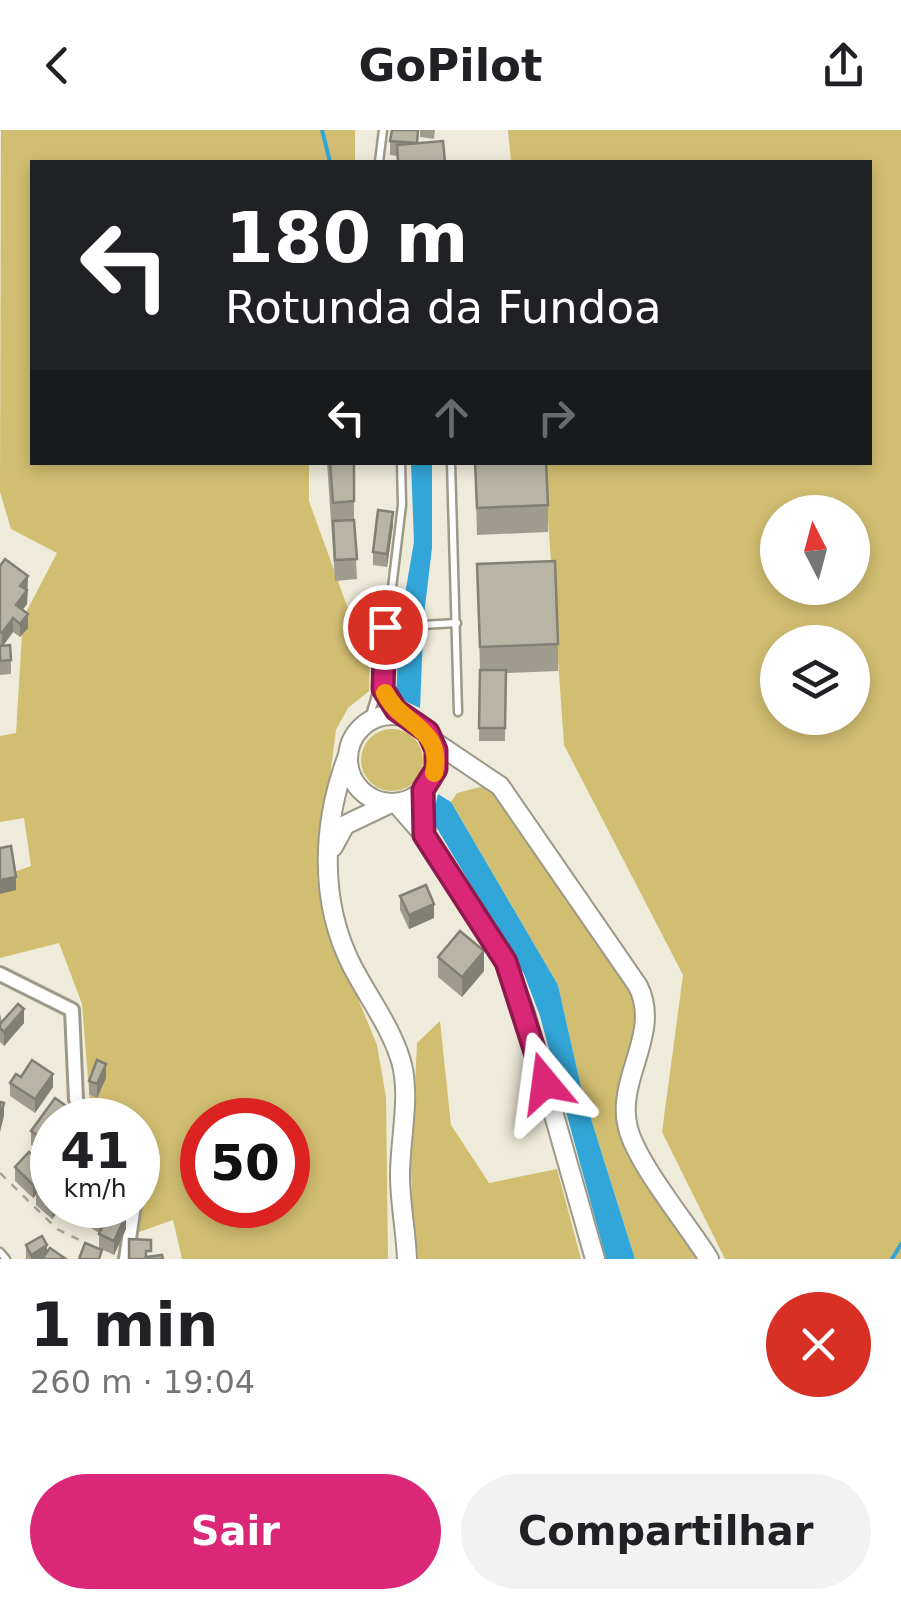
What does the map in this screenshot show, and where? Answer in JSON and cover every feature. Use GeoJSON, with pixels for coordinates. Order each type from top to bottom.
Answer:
{"type":"FeatureCollection","features":[{"type":"Feature","properties":{"kind":"main road"},"geometry":{"type":"LineString","coordinates":[[406,1259],[400,1176],[403,1071],[394,1040],[350,962],[334,921],[327,862],[337,785],[353,737],[368,722],[398,715],[420,725],[433,741],[505,792],[618,952],[644,998],[646,1016],[625,1103],[628,1130],[709,1259]]}},
{"type":"Feature","properties":{"kind":"main road"},"geometry":{"type":"LineString","coordinates":[[424,835],[428,786],[436,760],[433,741]]}},
{"type":"Feature","properties":{"kind":"main road"},"geometry":{"type":"LineString","coordinates":[[347,758],[359,789],[393,803],[424,835],[506,962],[525,1013],[595,1259]]}},
{"type":"Feature","properties":{"kind":"main road"},"geometry":{"type":"LineString","coordinates":[[327,862],[345,825],[428,786],[478,772]]}},
{"type":"Feature","properties":{"kind":"street"},"geometry":{"type":"LineString","coordinates":[[0,974],[72,1010],[76,1098]]}},
{"type":"Feature","properties":{"kind":"street"},"geometry":{"type":"LineString","coordinates":[[126,1259],[131,1228]]}},
{"type":"Feature","properties":{"kind":"lane"},"geometry":{"type":"LineString","coordinates":[[379,160],[383,130]]}},
{"type":"Feature","properties":{"kind":"lane"},"geometry":{"type":"LineString","coordinates":[[368,722],[381,679],[402,505],[401,465]]}},
{"type":"Feature","properties":{"kind":"lane"},"geometry":{"type":"LineString","coordinates":[[451,465],[458,712]]}},
{"type":"Feature","properties":{"kind":"lane"},"geometry":{"type":"LineString","coordinates":[[385,627],[458,622]]}},
{"type":"Feature","properties":{"kind":"lane"},"geometry":{"type":"LineString","coordinates":[[381,679],[398,715]]}},
{"type":"Feature","properties":{"kind":"lane"},"geometry":{"type":"LineString","coordinates":[[0,1252],[6,1259]]}},
{"type":"Feature","properties":{"kind":"path"},"geometry":{"type":"LineString","coordinates":[[0,1173],[57,1229],[103,1252]]}},
{"type":"Feature","properties":{"kind":"shaded area"},"geometry":{"type":"Polygon","coordinates":[[[1,130],[355,130],[355,160],[30,160],[30,465],[309,465],[309,501],[351,617],[371,617],[369,691],[348,708],[336,730],[317,878],[324,916],[377,1045],[386,1097],[388,1259],[182,1259],[173,1220],[160,1225],[160,1098],[90,1098],[82,1004],[59,943],[0,958],[0,877],[31,866],[24,818],[0,822],[0,736],[16,733],[23,618],[57,553],[11,529],[0,492],[1,130]]]}},
{"type":"Feature","properties":{"kind":"shaded area"},"geometry":{"type":"Polygon","coordinates":[[[508,130],[901,130],[901,1259],[725,1259],[662,1132],[683,975],[564,745],[544,465],[872,465],[872,160],[511,160],[508,130]]]}},
{"type":"Feature","properties":{"kind":"shaded area"},"geometry":{"type":"Polygon","coordinates":[[[392,729],[414,738],[423,760],[414,782],[392,791],[370,782],[361,760],[370,738],[392,729]]]}},
{"type":"Feature","properties":{"kind":"shaded area"},"geometry":{"type":"Polygon","coordinates":[[[480,787],[496,792],[642,1007],[618,1102],[700,1259],[635,1259],[581,1087],[558,985],[451,802],[457,793],[480,787]]]}},
{"type":"Feature","properties":{"kind":"shaded area"},"geometry":{"type":"Polygon","coordinates":[[[440,1021],[451,1125],[489,1183],[557,1169],[581,1259],[414,1259],[411,1167],[417,1043],[440,1021]]]}},
{"type":"Feature","properties":{"kind":"water"},"geometry":{"type":"Polygon","coordinates":[[[411,465],[432,465],[432,548],[424,615],[401,617],[414,542],[411,465]]]}},
{"type":"Feature","properties":{"kind":"water"},"geometry":{"type":"Polygon","coordinates":[[[423,635],[420,708],[396,697],[399,636],[423,635]]]}},
{"type":"Feature","properties":{"kind":"water"},"geometry":{"type":"Polygon","coordinates":[[[438,794],[451,802],[558,985],[581,1087],[635,1259],[606,1259],[540,1016],[524,974],[432,820],[438,794]]]}},
{"type":"Feature","properties":{"kind":"building"},"geometry":{"type":"Polygon","coordinates":[[[392,130],[418,130],[417,143],[390,141],[392,130]]]}},
{"type":"Feature","properties":{"kind":"building"},"geometry":{"type":"Polygon","coordinates":[[[443,141],[445,160],[398,160],[397,145],[443,141]]]}},
{"type":"Feature","properties":{"kind":"building"},"geometry":{"type":"Polygon","coordinates":[[[330,465],[354,465],[354,501],[333,503],[330,465]]]}},
{"type":"Feature","properties":{"kind":"building"},"geometry":{"type":"Polygon","coordinates":[[[475,465],[546,465],[548,505],[477,508],[475,465]]]}},
{"type":"Feature","properties":{"kind":"building"},"geometry":{"type":"Polygon","coordinates":[[[378,510],[393,512],[387,554],[373,552],[378,510]]]}},
{"type":"Feature","properties":{"kind":"building"},"geometry":{"type":"Polygon","coordinates":[[[354,520],[357,559],[335,560],[333,521],[354,520]]]}},
{"type":"Feature","properties":{"kind":"building"},"geometry":{"type":"Polygon","coordinates":[[[5,559],[28,576],[20,586],[27,590],[16,605],[28,614],[20,624],[13,618],[2,633],[0,566],[5,559]]]}},
{"type":"Feature","properties":{"kind":"building"},"geometry":{"type":"Polygon","coordinates":[[[555,561],[558,644],[480,647],[477,564],[555,561]]]}},
{"type":"Feature","properties":{"kind":"building"},"geometry":{"type":"Polygon","coordinates":[[[10,645],[11,660],[0,661],[0,646],[10,645]]]}},
{"type":"Feature","properties":{"kind":"building"},"geometry":{"type":"Polygon","coordinates":[[[480,670],[506,670],[505,728],[479,728],[480,670]]]}},
{"type":"Feature","properties":{"kind":"building"},"geometry":{"type":"Polygon","coordinates":[[[11,846],[16,877],[0,880],[0,848],[11,846]]]}},
{"type":"Feature","properties":{"kind":"building"},"geometry":{"type":"Polygon","coordinates":[[[426,885],[434,904],[409,915],[400,896],[426,885]]]}},
{"type":"Feature","properties":{"kind":"building"},"geometry":{"type":"Polygon","coordinates":[[[460,931],[484,951],[462,977],[438,957],[460,931]]]}},
{"type":"Feature","properties":{"kind":"building"},"geometry":{"type":"Polygon","coordinates":[[[18,1004],[24,1009],[4,1032],[0,1024],[18,1004]]]}},
{"type":"Feature","properties":{"kind":"building"},"geometry":{"type":"Polygon","coordinates":[[[32,1060],[53,1074],[36,1098],[10,1083],[16,1074],[21,1077],[32,1060]]]}},
{"type":"Feature","properties":{"kind":"building"},"geometry":{"type":"Polygon","coordinates":[[[97,1060],[106,1064],[97,1084],[89,1081],[97,1060]]]}},
{"type":"Feature","properties":{"kind":"building"},"geometry":{"type":"Polygon","coordinates":[[[30,1153],[30,1182],[15,1167],[30,1153]]]}},
{"type":"Feature","properties":{"kind":"building"},"geometry":{"type":"Polygon","coordinates":[[[102,1228],[120,1228],[114,1241],[99,1234],[102,1228]]]}},
{"type":"Feature","properties":{"kind":"building"},"geometry":{"type":"Polygon","coordinates":[[[42,1236],[47,1245],[31,1255],[26,1245],[42,1236]]]}},
{"type":"Feature","properties":{"kind":"building"},"geometry":{"type":"Polygon","coordinates":[[[129,1239],[151,1240],[146,1259],[129,1259],[129,1239]]]}},
{"type":"Feature","properties":{"kind":"building"},"geometry":{"type":"Polygon","coordinates":[[[85,1243],[102,1250],[99,1259],[79,1259],[85,1243]]]}},
{"type":"Feature","properties":{"kind":"building"},"geometry":{"type":"Polygon","coordinates":[[[50,1248],[66,1259],[42,1259],[50,1248]]]}},
{"type":"Feature","properties":{"kind":"waterway"},"geometry":{"type":"LineString","coordinates":[[322,130],[330,160]]}},
{"type":"Feature","properties":{"kind":"waterway"},"geometry":{"type":"LineString","coordinates":[[414,637],[416,612]]}},
{"type":"Feature","properties":{"kind":"waterway"},"geometry":{"type":"LineString","coordinates":[[892,1259],[901,1244]]}},
{"type":"Feature","properties":{"kind":"slow traffic"},"geometry":{"type":"LineString","coordinates":[[385,693],[402,716],[428,732],[436,750],[434,773]]}},
{"type":"Feature","properties":{"kind":"route"},"geometry":{"type":"LineString","coordinates":[[385,627],[383,689],[402,716],[428,732],[436,750],[436,769],[423,790],[424,835],[506,962],[545,1083]]}}]}
